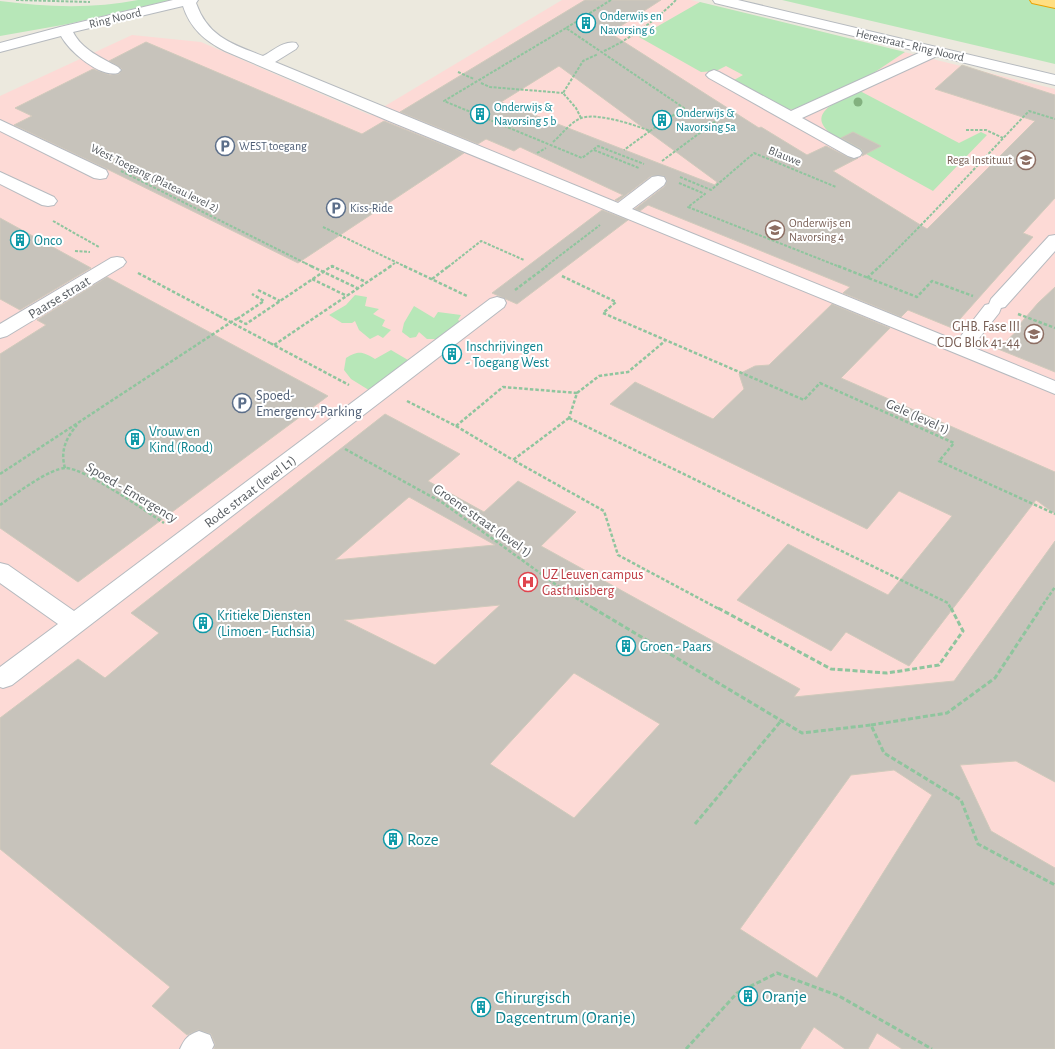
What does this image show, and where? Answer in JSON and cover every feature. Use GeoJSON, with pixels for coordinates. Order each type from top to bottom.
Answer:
{"type":"FeatureCollection","features":[{"type":"Feature","properties":{"kind":"highway"},"geometry":{"type":"LineString","coordinates":[[1037,0],[1055,4]]}},
{"type":"Feature","properties":{"kind":"street","name":"Ring Noord"},"geometry":{"type":"LineString","coordinates":[[0,48],[65,30],[193,0]]}},
{"type":"Feature","properties":{"kind":"street"},"geometry":{"type":"LineString","coordinates":[[193,0],[196,21],[211,38],[225,46],[1055,388]]}},
{"type":"Feature","properties":{"kind":"street","name":"Herestraat - Ring Noord"},"geometry":{"type":"LineString","coordinates":[[720,0],[1055,80]]}},
{"type":"Feature","properties":{"kind":"street","name":"Ring Noord"},"geometry":{"type":"LineString","coordinates":[[0,40],[65,30]]}},
{"type":"Feature","properties":{"kind":"street"},"geometry":{"type":"LineString","coordinates":[[65,30],[73,44],[83,54],[113,70]]}},
{"type":"Feature","properties":{"kind":"street"},"geometry":{"type":"LineString","coordinates":[[264,62],[291,46]]}},
{"type":"Feature","properties":{"kind":"street"},"geometry":{"type":"LineString","coordinates":[[791,117],[936,51]]}},
{"type":"Feature","properties":{"kind":"street"},"geometry":{"type":"LineString","coordinates":[[714,75],[854,153]]}},
{"type":"Feature","properties":{"kind":"street"},"geometry":{"type":"LineString","coordinates":[[0,126],[100,174]]}},
{"type":"Feature","properties":{"kind":"street"},"geometry":{"type":"LineString","coordinates":[[620,210],[658,173]]}},
{"type":"Feature","properties":{"kind":"street"},"geometry":{"type":"LineString","coordinates":[[0,177],[48,201]]}},
{"type":"Feature","properties":{"kind":"street"},"geometry":{"type":"LineString","coordinates":[[960,349],[995,306],[1055,240]]}},
{"type":"Feature","properties":{"kind":"street","name":"Paarse straat"},"geometry":{"type":"LineString","coordinates":[[3,326],[118,262]]}},
{"type":"Feature","properties":{"kind":"street","name":"Rode straat (level L1)"},"geometry":{"type":"LineString","coordinates":[[3,678],[494,306]]}},
{"type":"Feature","properties":{"kind":"street"},"geometry":{"type":"LineString","coordinates":[[0,571],[75,624]]}},
{"type":"Feature","properties":{"kind":"path"},"geometry":{"type":"LineString","coordinates":[[16,0],[92,2]]}},
{"type":"Feature","properties":{"kind":"path"},"geometry":{"type":"LineString","coordinates":[[611,0],[444,101],[582,158],[598,146],[645,164]]}},
{"type":"Feature","properties":{"kind":"path"},"geometry":{"type":"LineString","coordinates":[[604,51],[615,46],[663,13],[676,0]]}},
{"type":"Feature","properties":{"kind":"path"},"geometry":{"type":"LineString","coordinates":[[566,28],[684,108],[624,150]]}},
{"type":"Feature","properties":{"kind":"path"},"geometry":{"type":"LineString","coordinates":[[563,93],[583,61],[598,54]]}},
{"type":"Feature","properties":{"kind":"path"},"geometry":{"type":"LineString","coordinates":[[458,72],[474,79]]}},
{"type":"Feature","properties":{"kind":"path"},"geometry":{"type":"LineString","coordinates":[[481,83],[490,87],[563,93],[576,108],[581,118]]}},
{"type":"Feature","properties":{"kind":"path"},"geometry":{"type":"LineString","coordinates":[[658,173],[752,96]]}},
{"type":"Feature","properties":{"kind":"path"},"geometry":{"type":"LineString","coordinates":[[867,278],[922,226],[1029,111],[1055,119]]}},
{"type":"Feature","properties":{"kind":"path"},"geometry":{"type":"LineString","coordinates":[[553,142],[581,118],[596,117],[637,125],[650,131]]}},
{"type":"Feature","properties":{"kind":"path"},"geometry":{"type":"LineString","coordinates":[[966,130],[986,130],[1003,138]]}},
{"type":"Feature","properties":{"kind":"path"},"geometry":{"type":"LineString","coordinates":[[594,150],[613,158]]}},
{"type":"Feature","properties":{"kind":"path","name":"Blauwe"},"geometry":{"type":"LineString","coordinates":[[691,182],[711,190],[754,153],[836,187]]}},
{"type":"Feature","properties":{"kind":"path","name":"West Toegang (Plateau level 2)"},"geometry":{"type":"LineString","coordinates":[[118,169],[357,288]]}},
{"type":"Feature","properties":{"kind":"path"},"geometry":{"type":"LineString","coordinates":[[681,184],[705,194],[688,207],[917,297],[924,289]]}},
{"type":"Feature","properties":{"kind":"path"},"geometry":{"type":"LineString","coordinates":[[323,227],[395,263],[494,306],[620,210]]}},
{"type":"Feature","properties":{"kind":"path"},"geometry":{"type":"LineString","coordinates":[[432,279],[481,241],[524,260]]}},
{"type":"Feature","properties":{"kind":"path"},"geometry":{"type":"LineString","coordinates":[[118,262],[274,345],[378,394],[456,426],[604,511],[618,554],[831,669],[887,673],[939,665],[963,631],[948,603],[569,418]]}},
{"type":"Feature","properties":{"kind":"path"},"geometry":{"type":"LineString","coordinates":[[274,345],[395,263]]}},
{"type":"Feature","properties":{"kind":"path"},"geometry":{"type":"LineString","coordinates":[[236,319],[246,324],[332,266],[366,282]]}},
{"type":"Feature","properties":{"kind":"path"},"geometry":{"type":"LineString","coordinates":[[513,460],[569,418],[577,393],[599,376],[628,372],[665,341],[603,313],[616,302],[562,276]]}},
{"type":"Feature","properties":{"kind":"path"},"geometry":{"type":"LineString","coordinates":[[312,279],[347,296]]}},
{"type":"Feature","properties":{"kind":"path"},"geometry":{"type":"LineString","coordinates":[[258,290],[280,301]]}},
{"type":"Feature","properties":{"kind":"path"},"geometry":{"type":"LineString","coordinates":[[0,474],[264,300],[252,294]]}},
{"type":"Feature","properties":{"kind":"path","name":"Gele (level 1)"},"geometry":{"type":"LineString","coordinates":[[665,341],[743,372],[804,400],[820,383],[954,443],[939,461],[1055,514]]}},
{"type":"Feature","properties":{"kind":"path"},"geometry":{"type":"LineString","coordinates":[[456,426],[503,388],[577,393]]}},
{"type":"Feature","properties":{"kind":"path"},"geometry":{"type":"LineString","coordinates":[[65,468],[63,462],[64,450],[68,435],[79,422]]}},
{"type":"Feature","properties":{"kind":"path","name":"Groene straat (level 1)"},"geometry":{"type":"LineString","coordinates":[[321,437],[443,503],[569,594],[802,733],[870,725],[948,713],[995,678],[1055,587]]}},
{"type":"Feature","properties":{"kind":"path","name":"Spoed - Emergency"},"geometry":{"type":"LineString","coordinates":[[0,505],[43,476],[65,468],[82,472],[166,525]]}},
{"type":"Feature","properties":{"kind":"path"},"geometry":{"type":"LineString","coordinates":[[695,824],[781,721]]}},
{"type":"Feature","properties":{"kind":"path"},"geometry":{"type":"LineString","coordinates":[[870,725],[884,753],[961,800],[978,844],[1055,885]]}},
{"type":"Feature","properties":{"kind":"path"},"geometry":{"type":"LineString","coordinates":[[686,1049],[737,993],[777,973],[839,996],[932,1049]]}},
{"type":"Feature","properties":{"kind":"shaded area","name":"UZ Leuven campus Gasthuisberg"},"geometry":{"type":"Polygon","coordinates":[[[562,0],[691,0],[1055,89],[1055,1049],[0,1049],[0,96],[132,35],[201,42],[370,115],[562,0]]]}},
{"type":"Feature","properties":{"kind":"green space"},"geometry":{"type":"Polygon","coordinates":[[[138,0],[171,0],[68,24],[0,36],[0,1],[34,5],[86,6],[138,0]]]}},
{"type":"Feature","properties":{"kind":"green space"},"geometry":{"type":"Polygon","coordinates":[[[782,0],[1055,0],[1055,64],[782,0]]]}},
{"type":"Feature","properties":{"kind":"green space"},"geometry":{"type":"Polygon","coordinates":[[[700,2],[905,52],[866,78],[797,110],[787,109],[734,80],[743,75],[726,66],[716,71],[701,72],[639,37],[700,2]]]}},
{"type":"Feature","properties":{"kind":"green space"},"geometry":{"type":"Polygon","coordinates":[[[860,91],[959,143],[981,132],[987,135],[933,191],[837,138],[826,130],[822,122],[822,115],[826,109],[842,99],[860,91]]]}},
{"type":"Feature","properties":{"kind":"green space"},"geometry":{"type":"Polygon","coordinates":[[[355,295],[367,297],[365,306],[379,309],[373,314],[385,320],[382,326],[391,330],[383,338],[378,335],[370,339],[359,330],[355,321],[352,323],[342,323],[329,315],[346,305],[355,295]]]}},
{"type":"Feature","properties":{"kind":"green space"},"geometry":{"type":"Polygon","coordinates":[[[414,306],[434,318],[438,312],[461,315],[458,320],[463,323],[436,339],[427,339],[419,332],[416,337],[410,338],[402,332],[404,323],[414,306]]]}},
{"type":"Feature","properties":{"kind":"green space"},"geometry":{"type":"Polygon","coordinates":[[[391,350],[408,360],[372,392],[351,379],[344,370],[346,358],[354,354],[364,353],[375,359],[391,350]]]}},
{"type":"Feature","properties":{"kind":"building"},"geometry":{"type":"Polygon","coordinates":[[[585,0],[661,0],[610,33],[759,128],[761,127],[807,155],[826,146],[848,157],[854,159],[858,158],[833,171],[927,229],[1035,121],[935,89],[962,65],[1055,95],[1055,198],[1023,233],[1033,237],[952,328],[908,310],[901,317],[843,293],[850,287],[648,205],[640,211],[635,209],[665,186],[667,180],[664,176],[651,176],[618,201],[615,200],[623,195],[520,147],[514,151],[486,139],[478,144],[400,112],[585,0]],[[559,66],[501,102],[715,185],[717,182],[559,66]]]}},
{"type":"Feature","properties":{"kind":"building","name":"WEST toegang"},"geometry":{"type":"Polygon","coordinates":[[[146,42],[362,134],[384,121],[464,153],[298,263],[14,125],[32,116],[15,108],[93,69],[110,75],[119,74],[122,69],[109,61],[146,42]]]}},
{"type":"Feature","properties":{"kind":"building"},"geometry":{"type":"Polygon","coordinates":[[[853,132],[881,146],[862,156],[863,152],[861,149],[841,138],[853,132]]]}},
{"type":"Feature","properties":{"kind":"building"},"geometry":{"type":"Polygon","coordinates":[[[602,210],[628,220],[517,304],[492,293],[602,210]]]}},
{"type":"Feature","properties":{"kind":"building","name":"Onco"},"geometry":{"type":"Polygon","coordinates":[[[0,218],[91,268],[20,310],[0,299],[0,218]]]}},
{"type":"Feature","properties":{"kind":"building","name":"Vrouw en Kind (Rood)"},"geometry":{"type":"Polygon","coordinates":[[[107,277],[328,396],[78,582],[0,528],[0,354],[46,325],[37,320],[107,277]]]}},
{"type":"Feature","properties":{"kind":"building","name":"GHB. Fase III CDG Blok 41-44"},"geometry":{"type":"Polygon","coordinates":[[[1055,287],[1055,372],[998,349],[1022,326],[1019,325],[1038,303],[1055,287]]]}},
{"type":"Feature","properties":{"kind":"building"},"geometry":{"type":"Polygon","coordinates":[[[832,304],[890,328],[841,378],[1055,472],[1055,514],[1036,500],[909,666],[846,632],[831,651],[737,600],[788,544],[888,595],[952,516],[899,491],[867,529],[610,404],[635,382],[713,419],[744,389],[739,374],[755,366],[769,365],[832,304]]]}},
{"type":"Feature","properties":{"kind":"building"},"geometry":{"type":"Polygon","coordinates":[[[385,414],[460,454],[428,481],[484,512],[518,481],[576,512],[541,546],[800,689],[794,697],[954,681],[1055,541],[1055,782],[1016,761],[960,765],[991,831],[1055,868],[1055,1049],[902,1049],[877,1033],[868,1049],[845,1049],[814,1027],[800,1049],[214,1049],[215,1044],[211,1034],[198,1030],[187,1035],[152,1006],[170,987],[0,849],[0,718],[78,659],[105,678],[159,633],[131,613],[385,414]],[[409,497],[335,560],[495,545],[409,497]],[[500,605],[344,620],[435,665],[500,605]],[[574,673],[490,764],[574,818],[660,724],[574,673]],[[894,770],[851,775],[740,929],[817,978],[932,795],[894,770]]]}},
{"type":"Feature","properties":{"kind":"place","name":"Onderwijs en Navorsing 6"},"geometry":{"type":"Point","coordinates":[586,23]}},
{"type":"Feature","properties":{"kind":"place","name":"Onderwijs & Navorsing 5 b"},"geometry":{"type":"Point","coordinates":[480,114]}},
{"type":"Feature","properties":{"kind":"place","name":"Onderwijs & Navorsing 5a"},"geometry":{"type":"Point","coordinates":[662,120]}},
{"type":"Feature","properties":{"kind":"place","name":"WEST toegang"},"geometry":{"type":"Point","coordinates":[225,146]}},
{"type":"Feature","properties":{"kind":"place","name":"Rega Instituut"},"geometry":{"type":"Point","coordinates":[1026,160]}},
{"type":"Feature","properties":{"kind":"place","name":"Kiss-Ride"},"geometry":{"type":"Point","coordinates":[336,208]}},
{"type":"Feature","properties":{"kind":"place","name":"Onderwijs en Navorsing 4"},"geometry":{"type":"Point","coordinates":[775,230]}},
{"type":"Feature","properties":{"kind":"place","name":"Onco"},"geometry":{"type":"Point","coordinates":[20,240]}},
{"type":"Feature","properties":{"kind":"place","name":"GHB. Fase III CDG Blok 41-44"},"geometry":{"type":"Point","coordinates":[1034,334]}},
{"type":"Feature","properties":{"kind":"place","name":"Inschrijvingen - Toegang West"},"geometry":{"type":"Point","coordinates":[452,354]}},
{"type":"Feature","properties":{"kind":"place","name":"Spoed- Emergency-Parking"},"geometry":{"type":"Point","coordinates":[242,403]}},
{"type":"Feature","properties":{"kind":"place","name":"Vrouw en Kind (Rood)"},"geometry":{"type":"Point","coordinates":[135,439]}},
{"type":"Feature","properties":{"kind":"place","name":"UZ Leuven campus Gasthuisberg"},"geometry":{"type":"Point","coordinates":[528,582]}},
{"type":"Feature","properties":{"kind":"place","name":"Kritieke Diensten (Limoen - Fuchsia)"},"geometry":{"type":"Point","coordinates":[203,623]}},
{"type":"Feature","properties":{"kind":"place","name":"Groen - Paars"},"geometry":{"type":"Point","coordinates":[626,646]}},
{"type":"Feature","properties":{"kind":"place","name":"Roze"},"geometry":{"type":"Point","coordinates":[393,839]}},
{"type":"Feature","properties":{"kind":"place","name":"Oranje"},"geometry":{"type":"Point","coordinates":[748,996]}},
{"type":"Feature","properties":{"kind":"place","name":"Chirurgisch Dagcentrum (Oranje)"},"geometry":{"type":"Point","coordinates":[481,1007]}}]}
